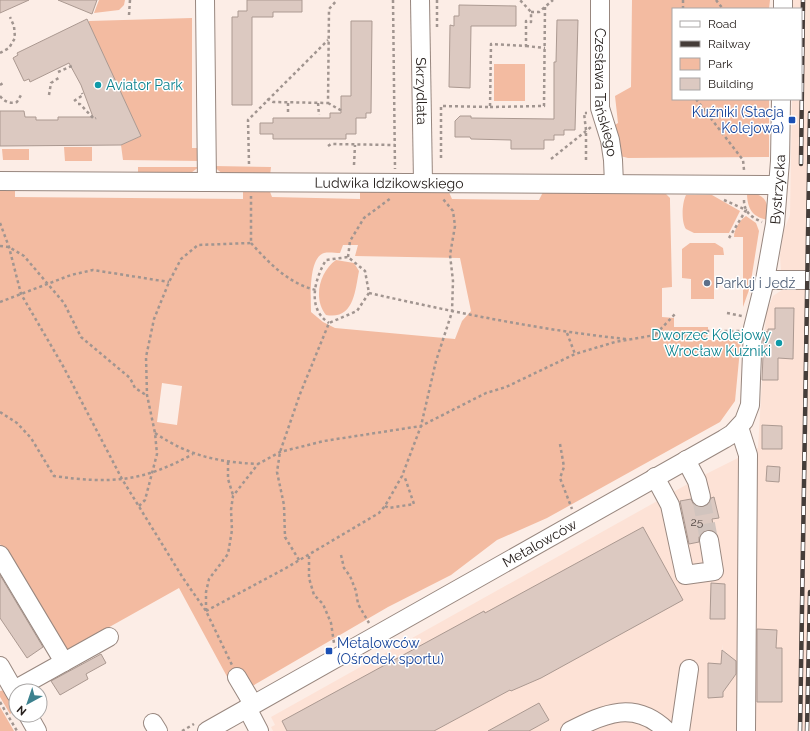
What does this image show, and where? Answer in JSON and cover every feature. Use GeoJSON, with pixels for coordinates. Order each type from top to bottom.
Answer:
{"type":"FeatureCollection","features":[{"type":"Feature","properties":{"kind":"street"},"geometry":{"type":"LineString","coordinates":[[205,0],[207,182]]}},
{"type":"Feature","properties":{"kind":"street","name":"Skrzydlata"},"geometry":{"type":"LineString","coordinates":[[420,0],[430,182]]}},
{"type":"Feature","properties":{"kind":"street","name":"Czesława Tańskiego"},"geometry":{"type":"LineString","coordinates":[[600,0],[602,115],[610,140],[614,160],[614,184]]}},
{"type":"Feature","properties":{"kind":"street","name":"Bystrzycka"},"geometry":{"type":"LineString","coordinates":[[765,280],[775,224],[781,100]]}},
{"type":"Feature","properties":{"kind":"street","name":"Ludwika Idzikowskiego"},"geometry":{"type":"LineString","coordinates":[[0,181],[207,182],[250,173],[430,182],[778,185]]}},
{"type":"Feature","properties":{"kind":"street"},"geometry":{"type":"LineString","coordinates":[[765,280],[810,280]]}},
{"type":"Feature","properties":{"kind":"street","name":"Metalowców"},"geometry":{"type":"LineString","coordinates":[[201,727],[250,706],[724,439],[739,427],[746,418],[750,405],[753,328],[765,280]]}},
{"type":"Feature","properties":{"kind":"street"},"geometry":{"type":"LineString","coordinates":[[739,427],[748,455],[746,731]]}},
{"type":"Feature","properties":{"kind":"street"},"geometry":{"type":"LineString","coordinates":[[686,460],[697,481],[700,497]]}},
{"type":"Feature","properties":{"kind":"street"},"geometry":{"type":"LineString","coordinates":[[655,478],[670,505],[686,575],[714,571],[709,540]]}},
{"type":"Feature","properties":{"kind":"street"},"geometry":{"type":"LineString","coordinates":[[0,555],[64,662]]}},
{"type":"Feature","properties":{"kind":"street"},"geometry":{"type":"LineString","coordinates":[[30,683],[109,637]]}},
{"type":"Feature","properties":{"kind":"street"},"geometry":{"type":"LineString","coordinates":[[0,666],[10,683]]}},
{"type":"Feature","properties":{"kind":"street"},"geometry":{"type":"LineString","coordinates":[[680,731],[689,669]]}},
{"type":"Feature","properties":{"kind":"street"},"geometry":{"type":"LineString","coordinates":[[237,677],[259,731]]}},
{"type":"Feature","properties":{"kind":"street"},"geometry":{"type":"LineString","coordinates":[[570,731],[591,720],[617,712],[635,712],[653,720],[667,731]]}},
{"type":"Feature","properties":{"kind":"path"},"geometry":{"type":"LineString","coordinates":[[129,16],[130,0]]}},
{"type":"Feature","properties":{"kind":"path"},"geometry":{"type":"LineString","coordinates":[[328,102],[329,10],[336,0]]}},
{"type":"Feature","properties":{"kind":"path"},"geometry":{"type":"LineString","coordinates":[[393,0],[395,176]]}},
{"type":"Feature","properties":{"kind":"path"},"geometry":{"type":"LineString","coordinates":[[520,0],[530,12],[531,22],[526,22],[526,46]]}},
{"type":"Feature","properties":{"kind":"path"},"geometry":{"type":"LineString","coordinates":[[530,12],[539,12],[553,0]]}},
{"type":"Feature","properties":{"kind":"path"},"geometry":{"type":"LineString","coordinates":[[716,0],[722,8]]}},
{"type":"Feature","properties":{"kind":"path"},"geometry":{"type":"LineString","coordinates":[[441,158],[441,106],[544,106],[545,6]]}},
{"type":"Feature","properties":{"kind":"path"},"geometry":{"type":"LineString","coordinates":[[0,53],[9,48],[15,38],[14,26],[10,17]]}},
{"type":"Feature","properties":{"kind":"path"},"geometry":{"type":"LineString","coordinates":[[316,290],[302,287],[296,283],[268,262],[251,243],[248,120],[267,99],[329,40]]}},
{"type":"Feature","properties":{"kind":"path"},"geometry":{"type":"LineString","coordinates":[[490,107],[491,44],[545,48]]}},
{"type":"Feature","properties":{"kind":"path"},"geometry":{"type":"LineString","coordinates":[[58,72],[74,65]]}},
{"type":"Feature","properties":{"kind":"path"},"geometry":{"type":"LineString","coordinates":[[49,95],[51,83],[60,77]]}},
{"type":"Feature","properties":{"kind":"path"},"geometry":{"type":"LineString","coordinates":[[74,101],[83,95],[82,93]]}},
{"type":"Feature","properties":{"kind":"path"},"geometry":{"type":"LineString","coordinates":[[0,96],[9,103],[14,103],[18,102],[21,95]]}},
{"type":"Feature","properties":{"kind":"path"},"geometry":{"type":"LineString","coordinates":[[267,99],[273,102],[288,103],[328,102],[342,111]]}},
{"type":"Feature","properties":{"kind":"path"},"geometry":{"type":"LineString","coordinates":[[697,100],[743,160]]}},
{"type":"Feature","properties":{"kind":"path"},"geometry":{"type":"LineString","coordinates":[[288,103],[288,115]]}},
{"type":"Feature","properties":{"kind":"path"},"geometry":{"type":"LineString","coordinates":[[318,103],[318,115]]}},
{"type":"Feature","properties":{"kind":"path"},"geometry":{"type":"LineString","coordinates":[[78,104],[80,104],[91,114],[94,119],[96,118]]}},
{"type":"Feature","properties":{"kind":"path"},"geometry":{"type":"LineString","coordinates":[[586,160],[586,130],[584,113],[602,115]]}},
{"type":"Feature","properties":{"kind":"path"},"geometry":{"type":"LineString","coordinates":[[551,159],[602,115]]}},
{"type":"Feature","properties":{"kind":"path"},"geometry":{"type":"LineString","coordinates":[[328,146],[331,144],[395,145]]}},
{"type":"Feature","properties":{"kind":"path"},"geometry":{"type":"LineString","coordinates":[[354,165],[355,145]]}},
{"type":"Feature","properties":{"kind":"path"},"geometry":{"type":"LineString","coordinates":[[206,611],[309,556],[379,513],[385,506],[402,476],[421,426],[436,361],[452,312],[453,281],[450,255],[455,226],[453,212],[430,182]]}},
{"type":"Feature","properties":{"kind":"path"},"geometry":{"type":"LineString","coordinates":[[348,257],[350,241],[364,218],[390,200],[394,193]]}},
{"type":"Feature","properties":{"kind":"path"},"geometry":{"type":"LineString","coordinates":[[744,198],[746,210],[749,215],[762,222],[768,223]]}},
{"type":"Feature","properties":{"kind":"path"},"geometry":{"type":"LineString","coordinates":[[728,238],[746,210]]}},
{"type":"Feature","properties":{"kind":"path"},"geometry":{"type":"LineString","coordinates":[[761,230],[762,222]]}},
{"type":"Feature","properties":{"kind":"path"},"geometry":{"type":"LineString","coordinates":[[0,223],[10,247],[21,294],[63,366],[122,479],[183,578],[206,611],[237,677]]}},
{"type":"Feature","properties":{"kind":"path"},"geometry":{"type":"LineString","coordinates":[[138,506],[145,500],[157,454],[155,433],[147,395],[146,358],[149,337],[154,319],[169,282],[181,259],[198,245],[251,243]]}},
{"type":"Feature","properties":{"kind":"path"},"geometry":{"type":"LineString","coordinates":[[0,246],[10,247],[24,256],[64,303],[81,337],[130,378],[136,388],[147,395]]}},
{"type":"Feature","properties":{"kind":"path"},"geometry":{"type":"LineString","coordinates":[[299,560],[285,537],[284,505],[277,472],[280,452],[291,416],[330,323],[358,311],[369,293],[365,271],[348,257],[326,260],[319,271],[315,306],[321,318],[330,323]]}},
{"type":"Feature","properties":{"kind":"path"},"geometry":{"type":"LineString","coordinates":[[0,302],[49,285],[72,275],[93,270],[169,282]]}},
{"type":"Feature","properties":{"kind":"path"},"geometry":{"type":"LineString","coordinates":[[369,293],[452,312],[567,333],[630,339]]}},
{"type":"Feature","properties":{"kind":"path"},"geometry":{"type":"LineString","coordinates":[[727,313],[733,316],[744,316],[746,310]]}},
{"type":"Feature","properties":{"kind":"path"},"geometry":{"type":"LineString","coordinates":[[655,335],[676,313]]}},
{"type":"Feature","properties":{"kind":"path"},"geometry":{"type":"LineString","coordinates":[[233,496],[258,464],[280,452],[324,441],[421,426],[486,393],[506,387],[575,354],[630,339],[655,335],[705,333],[708,331],[743,331]]}},
{"type":"Feature","properties":{"kind":"path"},"geometry":{"type":"LineString","coordinates":[[567,333],[575,354]]}},
{"type":"Feature","properties":{"kind":"path"},"geometry":{"type":"LineString","coordinates":[[0,412],[17,423],[31,438],[54,476],[86,480],[122,479],[151,474],[193,454]]}},
{"type":"Feature","properties":{"kind":"path"},"geometry":{"type":"LineString","coordinates":[[155,433],[173,446],[193,454],[228,462],[258,464]]}},
{"type":"Feature","properties":{"kind":"path"},"geometry":{"type":"LineString","coordinates":[[560,444],[564,467],[560,478],[573,509],[566,513]]}},
{"type":"Feature","properties":{"kind":"path"},"geometry":{"type":"LineString","coordinates":[[206,611],[206,592],[209,579],[228,554],[232,530],[231,510],[233,496],[228,479],[228,462]]}},
{"type":"Feature","properties":{"kind":"path"},"geometry":{"type":"LineString","coordinates":[[385,506],[389,508],[414,504],[405,478],[402,476]]}},
{"type":"Feature","properties":{"kind":"path"},"geometry":{"type":"LineString","coordinates":[[309,556],[309,578],[314,595],[323,604],[331,623],[335,645],[341,642]]}},
{"type":"Feature","properties":{"kind":"path"},"geometry":{"type":"LineString","coordinates":[[341,556],[344,568],[350,576],[356,592],[358,604],[370,625]]}},
{"type":"Feature","properties":{"kind":"path"},"geometry":{"type":"LineString","coordinates":[[364,628],[377,621]]}},
{"type":"Feature","properties":{"kind":"path"},"geometry":{"type":"LineString","coordinates":[[0,702],[17,731]]}},
{"type":"Feature","properties":{"kind":"path"},"geometry":{"type":"LineString","coordinates":[[182,731],[189,727],[201,727]]}},
{"type":"Feature","properties":{"kind":"path"},"geometry":{"type":"LineString","coordinates":[[189,727],[192,731]]}},
{"type":"Feature","properties":{"kind":"shaded area"},"geometry":{"type":"Polygon","coordinates":[[[793,0],[810,0],[810,731],[273,731],[271,727],[275,725],[271,717],[702,476],[758,448],[766,313],[773,296],[782,290],[780,255],[784,230],[790,215],[792,100],[802,100],[802,8],[793,8],[793,0]],[[723,644],[721,664],[723,691],[732,680],[734,673],[733,659],[723,650],[723,644]]]}},
{"type":"Feature","properties":{"kind":"green space"},"geometry":{"type":"Polygon","coordinates":[[[99,0],[125,0],[124,5],[119,10],[94,13],[99,0]]]}},
{"type":"Feature","properties":{"kind":"green space"},"geometry":{"type":"Polygon","coordinates":[[[632,0],[770,0],[769,8],[672,8],[672,100],[769,100],[769,157],[628,158],[620,156],[609,129],[618,123],[615,96],[631,87],[632,0]]]}},
{"type":"Feature","properties":{"kind":"green space"},"geometry":{"type":"Polygon","coordinates":[[[192,18],[192,148],[202,148],[202,161],[123,160],[121,145],[141,136],[89,24],[89,21],[192,18]]]}},
{"type":"Feature","properties":{"kind":"green space"},"geometry":{"type":"Polygon","coordinates":[[[494,64],[525,64],[525,101],[494,101],[494,64]]]}},
{"type":"Feature","properties":{"kind":"green space"},"geometry":{"type":"Polygon","coordinates":[[[64,147],[92,147],[92,161],[65,161],[64,147]]]}},
{"type":"Feature","properties":{"kind":"green space"},"geometry":{"type":"Polygon","coordinates":[[[2,149],[29,149],[29,160],[3,160],[2,149]]]}},
{"type":"Feature","properties":{"kind":"green space"},"geometry":{"type":"Polygon","coordinates":[[[213,166],[271,167],[270,176],[224,175],[213,166]]]}},
{"type":"Feature","properties":{"kind":"green space"},"geometry":{"type":"Polygon","coordinates":[[[138,167],[199,167],[188,175],[138,175],[138,167]]]}},
{"type":"Feature","properties":{"kind":"green space"},"geometry":{"type":"Polygon","coordinates":[[[0,188],[15,188],[15,197],[243,199],[243,189],[269,189],[272,197],[360,199],[360,190],[448,190],[452,199],[539,200],[544,190],[663,191],[670,198],[672,287],[662,288],[662,317],[674,318],[674,327],[708,327],[708,340],[731,340],[731,336],[739,337],[739,339],[741,339],[735,401],[720,422],[547,518],[497,540],[451,575],[388,607],[237,695],[179,588],[63,653],[0,544],[0,188]],[[343,245],[340,253],[324,253],[319,256],[315,262],[311,289],[311,312],[323,322],[335,328],[455,339],[462,321],[471,311],[460,258],[355,256],[358,245],[343,245]],[[162,383],[157,422],[177,425],[182,386],[162,383]]]}},
{"type":"Feature","properties":{"kind":"green space"},"geometry":{"type":"Polygon","coordinates":[[[747,192],[759,195],[765,200],[768,208],[768,220],[762,219],[751,210],[749,207],[747,192]]]}},
{"type":"Feature","properties":{"kind":"green space"},"geometry":{"type":"Polygon","coordinates":[[[686,195],[712,195],[740,211],[729,233],[694,233],[686,229],[683,222],[683,212],[686,195]]]}},
{"type":"Feature","properties":{"kind":"green space"},"geometry":{"type":"Polygon","coordinates":[[[746,216],[756,223],[759,231],[750,287],[743,307],[743,237],[734,237],[738,225],[746,216]]]}},
{"type":"Feature","properties":{"kind":"green space"},"geometry":{"type":"Polygon","coordinates":[[[690,243],[715,243],[723,248],[724,255],[714,255],[714,299],[691,299],[691,279],[682,278],[682,249],[690,243]]]}},
{"type":"Feature","properties":{"kind":"green space"},"geometry":{"type":"Polygon","coordinates":[[[336,260],[354,263],[359,271],[358,279],[352,302],[348,309],[335,315],[326,315],[322,309],[320,301],[320,286],[325,271],[336,260]]]}},
{"type":"Feature","properties":{"kind":"green space"},"geometry":{"type":"Polygon","coordinates":[[[6,690],[8,693],[8,711],[0,697],[0,691],[6,690]]]}},
{"type":"Feature","properties":{"kind":"green space"},"geometry":{"type":"Polygon","coordinates":[[[0,707],[14,731],[0,731],[0,707]]]}},
{"type":"Feature","properties":{"kind":"building"},"geometry":{"type":"Polygon","coordinates":[[[0,0],[29,0],[0,13],[0,0]]]}},
{"type":"Feature","properties":{"kind":"building"},"geometry":{"type":"Polygon","coordinates":[[[58,0],[97,0],[92,14],[58,0]]]}},
{"type":"Feature","properties":{"kind":"building"},"geometry":{"type":"Polygon","coordinates":[[[247,0],[302,0],[302,12],[273,12],[273,17],[252,17],[252,105],[232,105],[232,17],[238,17],[238,11],[247,11],[247,0]]]}},
{"type":"Feature","properties":{"kind":"building"},"geometry":{"type":"Polygon","coordinates":[[[459,5],[516,6],[516,26],[471,26],[470,88],[449,87],[450,25],[454,26],[454,16],[459,16],[459,5]]]}},
{"type":"Feature","properties":{"kind":"building","name":"Aviator Park"},"geometry":{"type":"Polygon","coordinates":[[[87,19],[141,136],[121,145],[0,146],[0,111],[24,111],[25,117],[36,117],[36,120],[58,120],[58,117],[93,117],[81,85],[69,63],[30,82],[29,79],[24,81],[13,58],[18,55],[17,53],[87,19]]]}},
{"type":"Feature","properties":{"kind":"building"},"geometry":{"type":"Polygon","coordinates":[[[557,20],[578,20],[575,130],[564,130],[564,135],[554,135],[554,140],[544,140],[544,149],[511,149],[511,140],[455,137],[455,121],[460,116],[471,116],[471,118],[554,119],[554,62],[556,62],[557,20]]]}},
{"type":"Feature","properties":{"kind":"building"},"geometry":{"type":"Polygon","coordinates":[[[351,21],[372,21],[371,113],[366,113],[366,118],[356,118],[356,134],[346,134],[346,139],[273,139],[273,134],[260,134],[260,123],[273,123],[273,118],[330,118],[330,113],[341,113],[341,96],[351,96],[351,21]]]}},
{"type":"Feature","properties":{"kind":"building","name":"Dworzec Kolejowy Wrocław Kuźniki"},"geometry":{"type":"Polygon","coordinates":[[[775,308],[794,308],[793,359],[778,358],[778,380],[762,380],[764,331],[768,332],[768,329],[775,329],[775,308]]]}},
{"type":"Feature","properties":{"kind":"building"},"geometry":{"type":"Polygon","coordinates":[[[762,425],[782,426],[782,449],[762,449],[762,425]]]}},
{"type":"Feature","properties":{"kind":"building"},"geometry":{"type":"Polygon","coordinates":[[[767,466],[780,467],[779,482],[766,481],[767,466]]]}},
{"type":"Feature","properties":{"kind":"building"},"geometry":{"type":"Polygon","coordinates":[[[714,497],[719,518],[712,519],[714,531],[708,530],[703,532],[699,537],[699,542],[689,544],[680,501],[691,499],[694,505],[703,507],[709,504],[711,498],[714,497]]]}},
{"type":"Feature","properties":{"kind":"building"},"geometry":{"type":"Polygon","coordinates":[[[643,527],[683,600],[541,678],[511,691],[510,690],[434,731],[287,731],[282,721],[484,611],[485,613],[643,527]]]}},
{"type":"Feature","properties":{"kind":"building"},"geometry":{"type":"Polygon","coordinates":[[[0,575],[43,647],[27,658],[0,618],[0,575]]]}},
{"type":"Feature","properties":{"kind":"building"},"geometry":{"type":"Polygon","coordinates":[[[711,583],[725,584],[725,619],[710,619],[711,583]]]}},
{"type":"Feature","properties":{"kind":"building"},"geometry":{"type":"Polygon","coordinates":[[[757,629],[777,630],[776,648],[782,648],[782,702],[757,702],[757,629]]]}},
{"type":"Feature","properties":{"kind":"building"},"geometry":{"type":"Polygon","coordinates":[[[722,650],[736,661],[736,674],[723,692],[723,697],[708,698],[708,663],[721,664],[722,650]]]}},
{"type":"Feature","properties":{"kind":"building"},"geometry":{"type":"Polygon","coordinates":[[[101,654],[106,663],[86,674],[88,679],[60,695],[51,681],[101,654]]]}},
{"type":"Feature","properties":{"kind":"building"},"geometry":{"type":"Polygon","coordinates":[[[539,703],[549,720],[529,731],[488,731],[539,703]]]}},
{"type":"Feature","properties":{"kind":"tunnel"},"geometry":{"type":"LineString","coordinates":[[701,497],[709,540]]}},
{"type":"Feature","properties":{"kind":"railway"},"geometry":{"type":"LineString","coordinates":[[802,82],[803,0]]}},
{"type":"Feature","properties":{"kind":"railway"},"geometry":{"type":"LineString","coordinates":[[801,164],[802,100]]}},
{"type":"Feature","properties":{"kind":"railway"},"geometry":{"type":"LineString","coordinates":[[800,731],[810,113]]}},
{"type":"Feature","properties":{"kind":"railway"},"geometry":{"type":"LineString","coordinates":[[807,731],[810,592]]}},
{"type":"Feature","properties":{"kind":"place","name":"Aviator Park"},"geometry":{"type":"Point","coordinates":[98,85]}},
{"type":"Feature","properties":{"kind":"place","name":"Kuźniki (Stacja Kolejowa)"},"geometry":{"type":"Point","coordinates":[792,120]}},
{"type":"Feature","properties":{"kind":"place","name":"Parkuj i Jedź"},"geometry":{"type":"Point","coordinates":[707,283]}},
{"type":"Feature","properties":{"kind":"place","name":"Dworzec Kolejowy Wrocław Kuźniki"},"geometry":{"type":"Point","coordinates":[779,343]}},
{"type":"Feature","properties":{"kind":"place","name":"Metalowców (Ośrodek sportu)"},"geometry":{"type":"Point","coordinates":[329,651]}}]}
